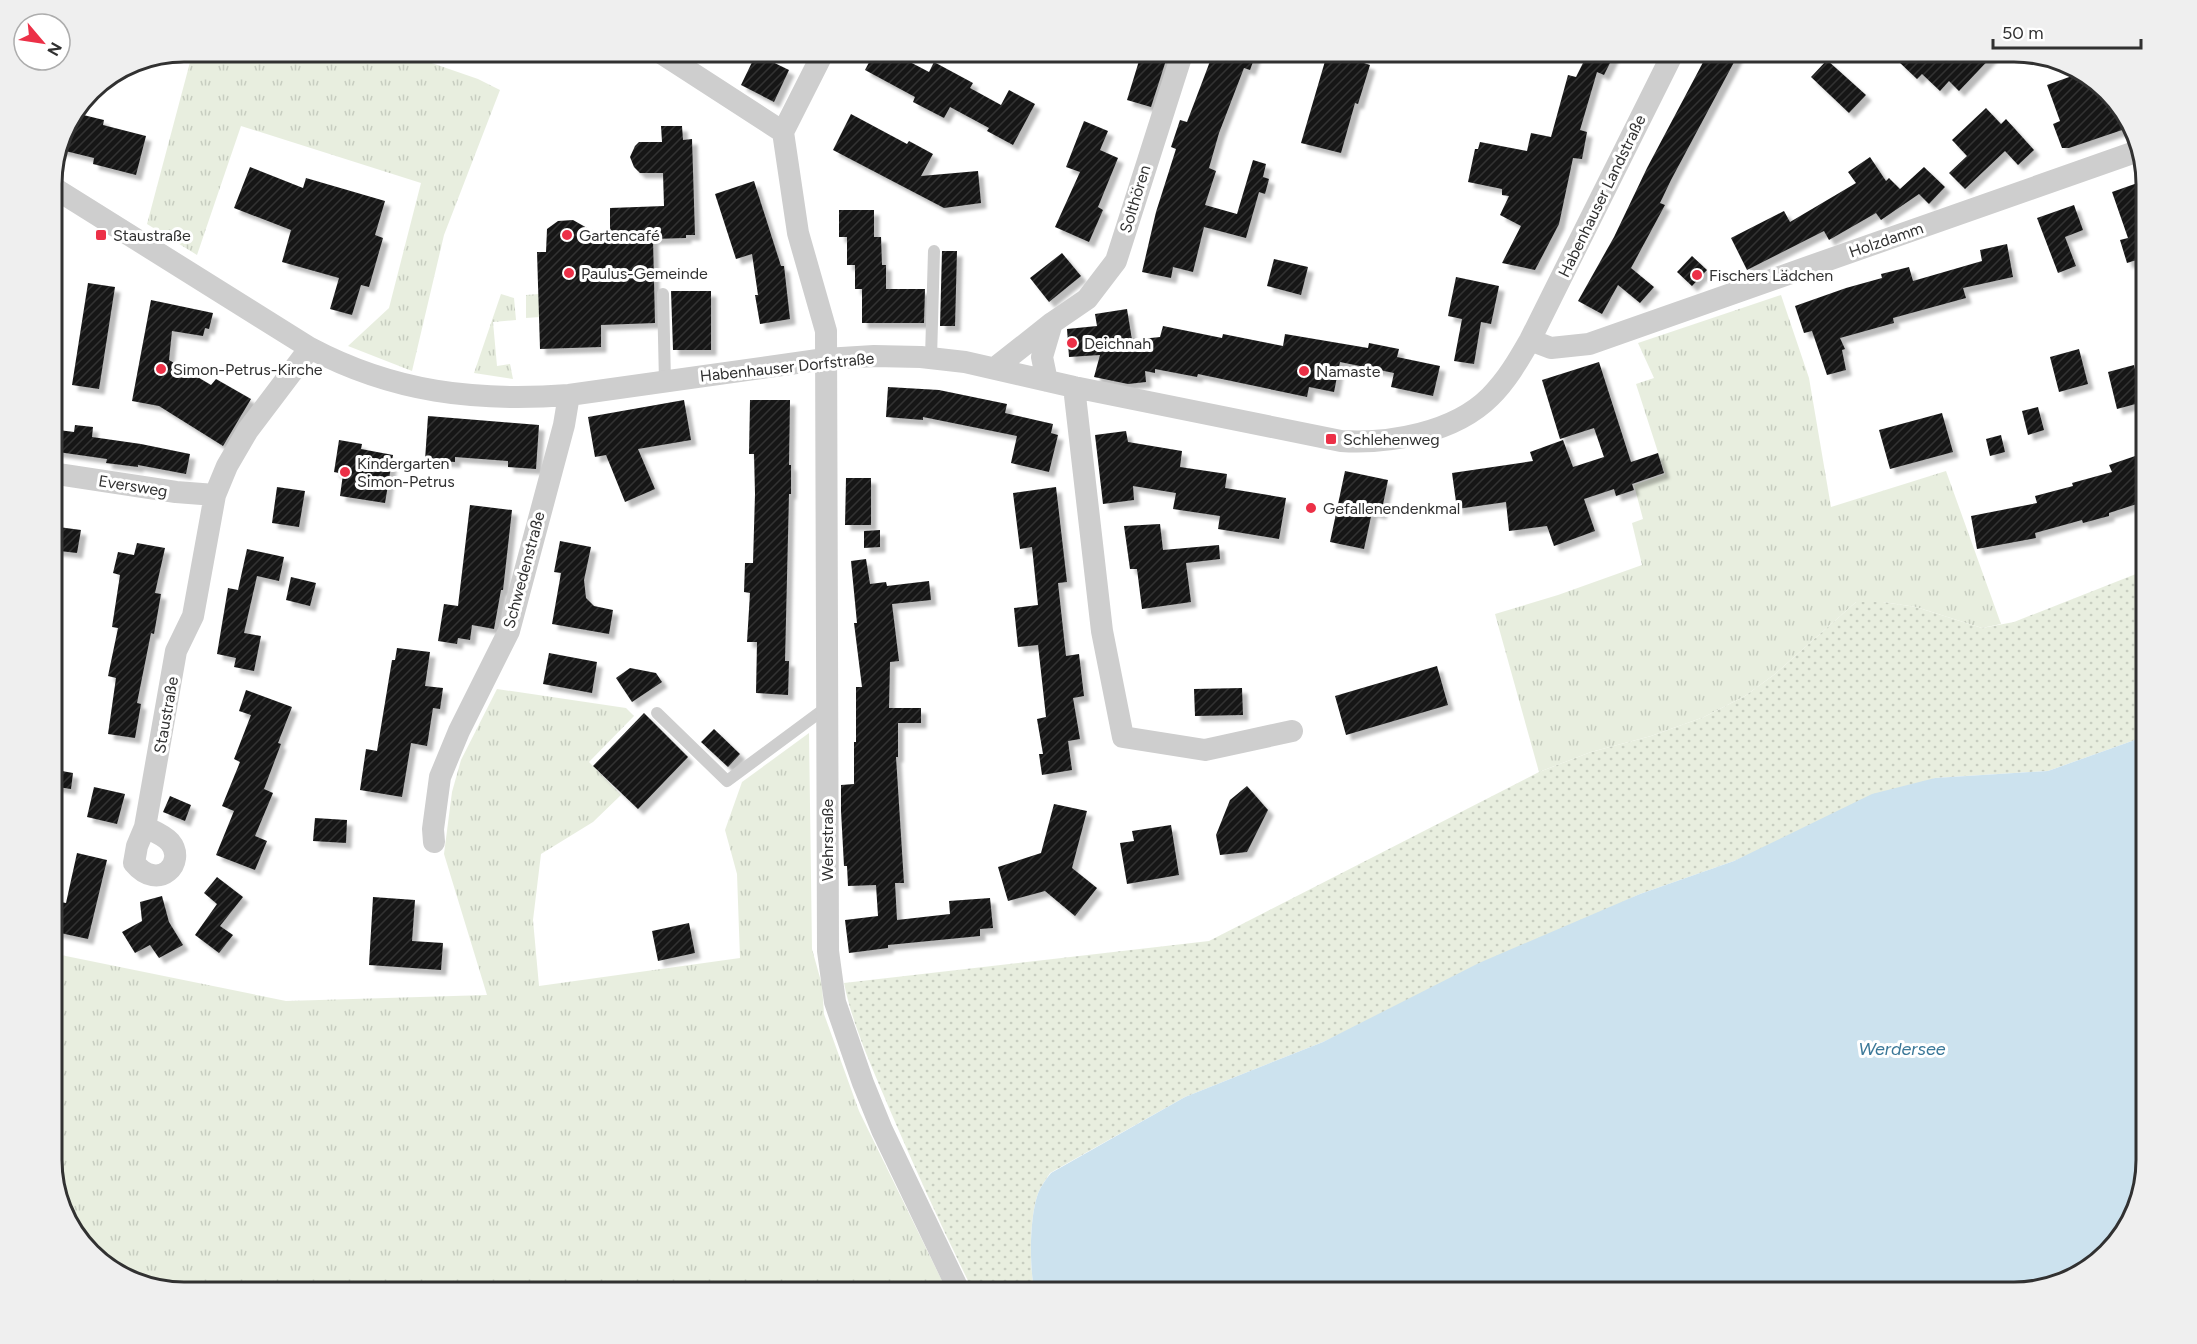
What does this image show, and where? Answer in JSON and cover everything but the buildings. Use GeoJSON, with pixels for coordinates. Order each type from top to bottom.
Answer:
{"type":"FeatureCollection","features":[{"type":"Feature","properties":{"kind":"street"},"geometry":{"type":"LineString","coordinates":[[675,62],[783,132],[818,62]]}},
{"type":"Feature","properties":{"kind":"street","name":"Solthören"},"geometry":{"type":"LineString","coordinates":[[995,368],[1052,323],[1087,299],[1116,261],[1179,62]]}},
{"type":"Feature","properties":{"kind":"street","name":"Habenhauser Landstraße"},"geometry":{"type":"LineString","coordinates":[[1530,340],[1669,62]]}},
{"type":"Feature","properties":{"kind":"street","name":"Wehrstraße"},"geometry":{"type":"LineString","coordinates":[[783,132],[798,233],[826,331],[828,951],[835,1002],[846,1038],[882,1130],[955,1282]]}},
{"type":"Feature","properties":{"kind":"street","name":"Holzdamm"},"geometry":{"type":"LineString","coordinates":[[1530,340],[1551,348],[1589,344],[2131,153]]}},
{"type":"Feature","properties":{"kind":"street","name":"Habenhauser Dorfstraße"},"geometry":{"type":"LineString","coordinates":[[62,193],[310,348],[370,376],[432,391],[536,398],[825,359],[874,356],[931,358],[995,368],[1074,387],[1341,441],[1385,441],[1424,432],[1449,423],[1488,399],[1510,374],[1530,340]]}},
{"type":"Feature","properties":{"kind":"street"},"geometry":{"type":"LineString","coordinates":[[1047,381],[1042,357],[1052,323]]}},
{"type":"Feature","properties":{"kind":"street","name":"Staustraße"},"geometry":{"type":"LineString","coordinates":[[145,827],[176,651],[193,616],[215,495],[227,466],[248,430],[310,348]]}},
{"type":"Feature","properties":{"kind":"street"},"geometry":{"type":"LineString","coordinates":[[1074,387],[1102,631],[1123,737],[1205,750],[1292,731]]}},
{"type":"Feature","properties":{"kind":"street","name":"Schwedenstraße"},"geometry":{"type":"LineString","coordinates":[[434,842],[433,829],[440,777],[459,731],[508,631],[564,425],[569,395]]}},
{"type":"Feature","properties":{"kind":"street","name":"Eversweg"},"geometry":{"type":"LineString","coordinates":[[62,475],[176,492],[215,495]]}},
{"type":"Feature","properties":{"kind":"lane"},"geometry":{"type":"LineString","coordinates":[[931,358],[934,251]]}},
{"type":"Feature","properties":{"kind":"lane"},"geometry":{"type":"LineString","coordinates":[[663,294],[665,382]]}},
{"type":"Feature","properties":{"kind":"lane"},"geometry":{"type":"LineString","coordinates":[[657,713],[727,781],[826,706]]}},
{"type":"Feature","properties":{"kind":"green space"},"geometry":{"type":"Polygon","coordinates":[[[190,62],[429,62],[478,79],[500,90],[444,235],[412,371],[348,346],[389,308],[421,183],[241,126],[197,255],[147,224],[190,62]]]}},
{"type":"Feature","properties":{"kind":"green space"},"geometry":{"type":"Polygon","coordinates":[[[501,294],[514,298],[516,320],[493,322],[497,366],[510,364],[513,379],[474,373],[501,294]]]}},
{"type":"Feature","properties":{"kind":"green space"},"geometry":{"type":"Polygon","coordinates":[[[539,294],[540,317],[526,318],[526,295],[539,294]]]}},
{"type":"Feature","properties":{"kind":"green space"},"geometry":{"type":"Polygon","coordinates":[[[1781,295],[1809,378],[1831,507],[1946,471],[2001,624],[1982,628],[1916,607],[1883,602],[1856,602],[1775,674],[1745,696],[1704,717],[1651,736],[1591,752],[1539,772],[1495,614],[1558,595],[1642,565],[1632,523],[1643,519],[1634,485],[1665,474],[1636,384],[1654,378],[1638,343],[1781,295]]]}},
{"type":"Feature","properties":{"kind":"green space"},"geometry":{"type":"Polygon","coordinates":[[[2135,574],[2136,740],[2048,771],[1935,778],[1734,861],[1640,894],[1323,1042],[1185,1097],[1050,1173],[1040,1189],[1034,1211],[1031,1256],[1033,1282],[969,1282],[876,1077],[858,1031],[844,983],[1209,941],[1539,772],[1591,752],[1651,736],[1704,717],[1745,696],[1775,674],[1856,602],[1883,602],[1916,607],[1982,628],[2014,622],[2135,574]]]}},
{"type":"Feature","properties":{"kind":"green space"},"geometry":{"type":"Polygon","coordinates":[[[497,689],[626,708],[634,716],[589,762],[621,795],[593,822],[541,854],[533,920],[539,986],[740,958],[737,874],[725,830],[742,782],[809,733],[812,949],[822,985],[824,1014],[859,1111],[943,1282],[184,1282],[152,1278],[137,1273],[109,1257],[97,1247],[87,1235],[71,1207],[62,1168],[62,955],[286,1001],[487,995],[444,854],[452,792],[461,760],[497,689]]]}},
{"type":"Feature","properties":{"kind":"green space"},"geometry":{"type":"Polygon","coordinates":[[[2069,1268],[2040,1279],[2063,1270],[2069,1268]]]}},
{"type":"Feature","properties":{"kind":"water","name":"Werdersee"},"geometry":{"type":"Polygon","coordinates":[[[2136,740],[2136,1160],[2131,1192],[2119,1221],[2100,1247],[2074,1266],[2040,1279],[2013,1282],[1033,1282],[1031,1256],[1034,1211],[1040,1189],[1051,1173],[1185,1097],[1323,1042],[1479,963],[1640,894],[1734,861],[1872,794],[1935,778],[2048,771],[2136,740]]]}},
{"type":"Feature","properties":{"kind":"place","name":"Staustraße"},"geometry":{"type":"Point","coordinates":[101,235]}},
{"type":"Feature","properties":{"kind":"place","name":"Gartencafé"},"geometry":{"type":"Point","coordinates":[567,235]}},
{"type":"Feature","properties":{"kind":"place","name":"Paulus-Gemeinde"},"geometry":{"type":"Point","coordinates":[569,273]}},
{"type":"Feature","properties":{"kind":"place","name":"Fischers Lädchen"},"geometry":{"type":"Point","coordinates":[1697,275]}},
{"type":"Feature","properties":{"kind":"place","name":"Deichnah"},"geometry":{"type":"Point","coordinates":[1072,343]}},
{"type":"Feature","properties":{"kind":"place","name":"Simon-Petrus-Kirche"},"geometry":{"type":"Point","coordinates":[161,369]}},
{"type":"Feature","properties":{"kind":"place","name":"Namaste"},"geometry":{"type":"Point","coordinates":[1304,371]}},
{"type":"Feature","properties":{"kind":"place","name":"Schlehenweg"},"geometry":{"type":"Point","coordinates":[1331,439]}},
{"type":"Feature","properties":{"kind":"place","name":"Kindergarten Simon-Petrus"},"geometry":{"type":"Point","coordinates":[345,472]}},
{"type":"Feature","properties":{"kind":"place","name":"Gefallenendenkmal"},"geometry":{"type":"Point","coordinates":[1311,508]}}]}
